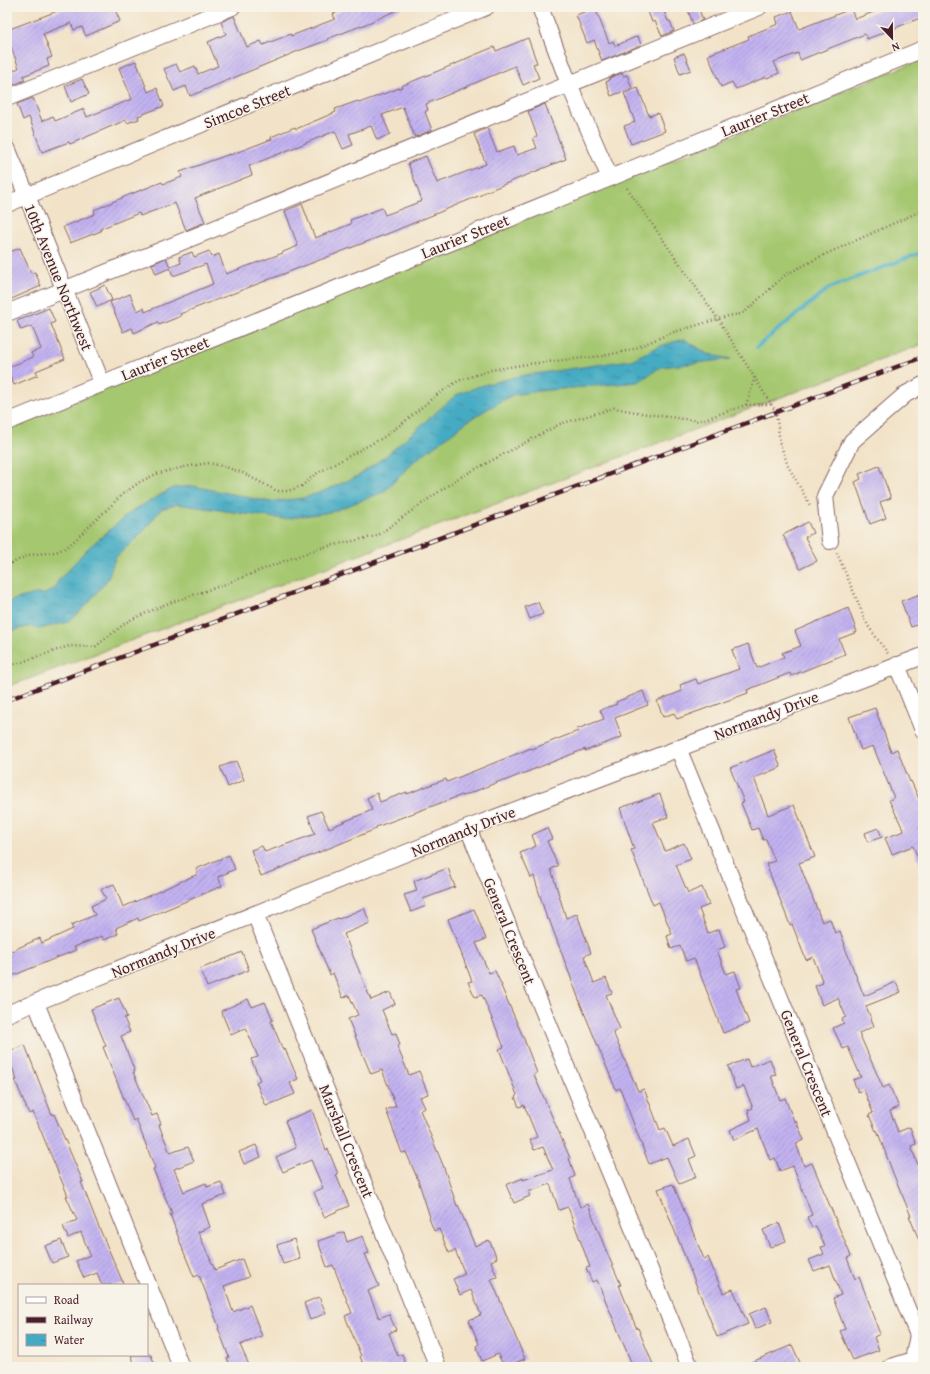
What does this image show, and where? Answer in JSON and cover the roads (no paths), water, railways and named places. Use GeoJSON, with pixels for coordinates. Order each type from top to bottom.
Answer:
{"type":"FeatureCollection","features":[{"type":"Feature","properties":{"kind":"street"},"geometry":{"type":"LineString","coordinates":[[7,98],[232,7]]}},
{"type":"Feature","properties":{"kind":"street","name":"Simcoe Street"},"geometry":{"type":"LineString","coordinates":[[7,204],[486,7]]}},
{"type":"Feature","properties":{"kind":"street"},"geometry":{"type":"LineString","coordinates":[[540,7],[569,84],[610,178]]}},
{"type":"Feature","properties":{"kind":"street"},"geometry":{"type":"LineString","coordinates":[[7,313],[759,7]]}},
{"type":"Feature","properties":{"kind":"street","name":"Laurier Street"},"geometry":{"type":"LineString","coordinates":[[7,422],[610,178],[923,49]]}},
{"type":"Feature","properties":{"kind":"street","name":"10th Avenue Northwest"},"geometry":{"type":"LineString","coordinates":[[7,148],[102,384]]}},
{"type":"Feature","properties":{"kind":"street"},"geometry":{"type":"LineString","coordinates":[[830,540],[825,496],[852,441],[906,394],[923,385]]}},
{"type":"Feature","properties":{"kind":"street","name":"Normandy Drive"},"geometry":{"type":"LineString","coordinates":[[7,1014],[468,828],[923,656]]}},
{"type":"Feature","properties":{"kind":"street"},"geometry":{"type":"LineString","coordinates":[[897,665],[923,730]]}},
{"type":"Feature","properties":{"kind":"street","name":"General Crescent"},"geometry":{"type":"LineString","coordinates":[[678,748],[918,1334],[912,1360],[892,1367]]}},
{"type":"Feature","properties":{"kind":"street","name":"General Crescent"},"geometry":{"type":"LineString","coordinates":[[468,828],[690,1367]]}},
{"type":"Feature","properties":{"kind":"street","name":"Marshall Crescent"},"geometry":{"type":"LineString","coordinates":[[256,914],[438,1367]]}},
{"type":"Feature","properties":{"kind":"street"},"geometry":{"type":"LineString","coordinates":[[36,1003],[148,1284]]}},
{"type":"Feature","properties":{"kind":"street"},"geometry":{"type":"LineString","coordinates":[[148,1284],[181,1367]]}},
{"type":"Feature","properties":{"kind":"water"},"geometry":{"type":"Polygon","coordinates":[[[684,339],[708,354],[731,359],[661,367],[638,382],[539,391],[512,395],[472,418],[413,462],[384,492],[331,512],[283,519],[177,504],[161,509],[144,531],[115,558],[108,579],[84,608],[68,622],[39,629],[31,626],[7,632],[7,603],[35,594],[45,594],[57,587],[57,582],[87,549],[132,511],[173,488],[193,486],[270,502],[303,498],[324,491],[358,476],[387,455],[456,395],[483,385],[520,376],[631,360],[660,346],[684,339]]]}},
{"type":"Feature","properties":{"kind":"waterway"},"geometry":{"type":"LineString","coordinates":[[757,347],[829,288],[923,252]]}},
{"type":"Feature","properties":{"kind":"railway"},"geometry":{"type":"LineString","coordinates":[[7,700],[923,357]]}}]}
